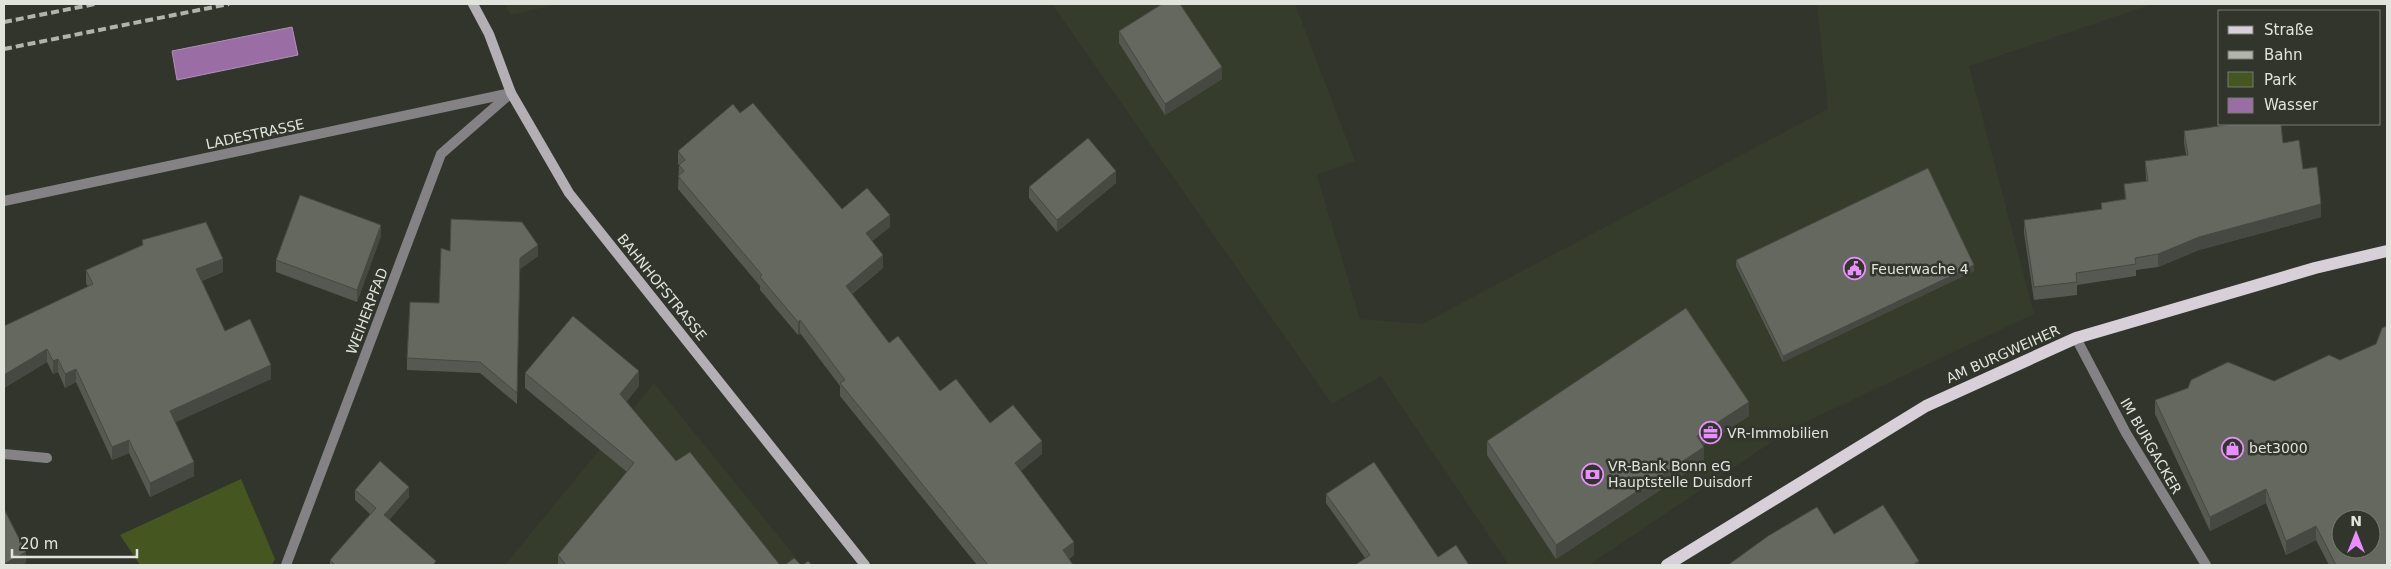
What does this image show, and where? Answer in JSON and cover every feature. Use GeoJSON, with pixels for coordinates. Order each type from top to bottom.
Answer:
{"type":"FeatureCollection","features":[{"type":"Feature","properties":{"kind":"main road","name":"AM BURGWEIHER"},"geometry":{"type":"LineString","coordinates":[[1667,565],[1926,406],[2076,338],[2315,268],[2387,251]]}},
{"type":"Feature","properties":{"kind":"street","name":"BAHNHOFSTRASSE"},"geometry":{"type":"LineString","coordinates":[[473,4],[489,34],[511,93],[569,193],[865,565]]}},
{"type":"Feature","properties":{"kind":"street","name":"LADESTRASSE"},"geometry":{"type":"LineString","coordinates":[[4,201],[511,93]]}},
{"type":"Feature","properties":{"kind":"street","name":"WEIHERPFAD"},"geometry":{"type":"LineString","coordinates":[[286,565],[441,154],[511,93]]}},
{"type":"Feature","properties":{"kind":"street","name":"IM BURGACKER"},"geometry":{"type":"LineString","coordinates":[[2076,338],[2126,433],[2206,565]]}},
{"type":"Feature","properties":{"kind":"street"},"geometry":{"type":"LineString","coordinates":[[4,454],[48,458]]}},
{"type":"Feature","properties":{"kind":"shaded area"},"geometry":{"type":"Polygon","coordinates":[[[505,4],[560,4],[510,15],[505,4]]]}},
{"type":"Feature","properties":{"kind":"shaded area"},"geometry":{"type":"Polygon","coordinates":[[[1052,4],[1295,4],[1355,161],[1317,175],[1360,319],[1422,324],[1828,109],[1817,4],[2153,4],[1969,66],[2034,314],[1791,429],[1589,565],[1509,565],[1381,376],[1332,404],[1052,4]]]}},
{"type":"Feature","properties":{"kind":"shaded area"},"geometry":{"type":"Polygon","coordinates":[[[654,383],[802,565],[505,565],[654,383]]]}},
{"type":"Feature","properties":{"kind":"green space"},"geometry":{"type":"Polygon","coordinates":[[[241,479],[275,559],[272,565],[140,565],[120,535],[241,479]]]}},
{"type":"Feature","properties":{"kind":"water"},"geometry":{"type":"Polygon","coordinates":[[[292,27],[298,55],[177,80],[172,51],[292,27]]]}},
{"type":"Feature","properties":{"kind":"building"},"geometry":{"type":"Polygon","coordinates":[[[1162,4],[1180,4],[1222,67],[1165,104],[1119,31],[1162,4]]]}},
{"type":"Feature","properties":{"kind":"building"},"geometry":{"type":"Polygon","coordinates":[[[753,103],[842,209],[867,188],[890,215],[866,233],[883,255],[846,286],[889,343],[898,336],[940,391],[956,379],[990,423],[1013,405],[1042,441],[1015,463],[1074,542],[1063,550],[1073,565],[988,565],[840,383],[845,380],[800,320],[798,322],[760,277],[762,275],[678,176],[684,171],[679,165],[685,160],[678,151],[733,104],[740,113],[753,103]]]}},
{"type":"Feature","properties":{"kind":"building"},"geometry":{"type":"Polygon","coordinates":[[[2226,125],[2281,125],[2283,143],[2299,140],[2303,169],[2317,167],[2321,204],[2199,237],[2158,254],[2135,258],[2136,264],[2076,273],[2077,282],[2034,287],[2024,220],[2102,209],[2101,203],[2126,199],[2124,184],[2148,181],[2145,161],[2188,155],[2184,131],[2226,125]]]}},
{"type":"Feature","properties":{"kind":"building"},"geometry":{"type":"Polygon","coordinates":[[[1088,138],[1116,171],[1057,220],[1029,187],[1088,138]]]}},
{"type":"Feature","properties":{"kind":"building","name":"Feuerwache 4"},"geometry":{"type":"Polygon","coordinates":[[[1928,168],[1974,265],[1783,356],[1736,260],[1928,168]]]}},
{"type":"Feature","properties":{"kind":"building"},"geometry":{"type":"Polygon","coordinates":[[[300,195],[381,225],[357,290],[276,260],[300,195]]]}},
{"type":"Feature","properties":{"kind":"building"},"geometry":{"type":"Polygon","coordinates":[[[451,219],[522,222],[538,245],[520,258],[517,393],[480,362],[407,358],[410,302],[439,303],[441,248],[450,251],[451,219]]]}},
{"type":"Feature","properties":{"kind":"building"},"geometry":{"type":"Polygon","coordinates":[[[206,222],[223,259],[196,269],[225,331],[250,319],[271,365],[170,411],[194,462],[150,483],[129,440],[112,447],[76,369],[65,374],[58,359],[53,361],[47,349],[4,375],[4,326],[93,284],[86,270],[143,245],[142,240],[206,222]]]}},
{"type":"Feature","properties":{"kind":"building","name":"VR-Bank Bonn eG Hauptstelle Duisdorf"},"geometry":{"type":"Polygon","coordinates":[[[1686,308],[1749,402],[1697,436],[1704,447],[1556,545],[1487,441],[1686,308]]]}},
{"type":"Feature","properties":{"kind":"building"},"geometry":{"type":"Polygon","coordinates":[[[573,316],[639,371],[620,394],[676,461],[690,452],[780,565],[566,565],[558,555],[634,463],[525,373],[573,316]]]}},
{"type":"Feature","properties":{"kind":"building"},"geometry":{"type":"Polygon","coordinates":[[[2387,326],[2387,565],[2336,565],[2333,559],[2381,559],[2381,509],[2331,509],[2331,555],[2316,526],[2286,541],[2266,489],[2210,517],[2155,400],[2188,388],[2191,380],[2228,362],[2274,381],[2329,355],[2340,360],[2376,344],[2382,328],[2387,326]]]}},
{"type":"Feature","properties":{"kind":"building"},"geometry":{"type":"Polygon","coordinates":[[[380,461],[409,487],[384,515],[436,561],[433,565],[335,565],[330,560],[376,508],[355,490],[380,461]]]}},
{"type":"Feature","properties":{"kind":"building"},"geometry":{"type":"Polygon","coordinates":[[[1374,462],[1438,557],[1456,545],[1469,565],[1355,565],[1370,555],[1326,494],[1374,462]]]}},
{"type":"Feature","properties":{"kind":"building"},"geometry":{"type":"Polygon","coordinates":[[[1883,505],[1919,561],[1913,565],[1728,565],[1768,536],[1817,507],[1834,534],[1883,505]]]}},
{"type":"Feature","properties":{"kind":"building"},"geometry":{"type":"Polygon","coordinates":[[[4,509],[26,552],[4,564],[4,509]]]}},
{"type":"Feature","properties":{"kind":"building"},"geometry":{"type":"Polygon","coordinates":[[[794,558],[801,565],[785,565],[794,558]]]}},
{"type":"Feature","properties":{"kind":"building"},"geometry":{"type":"Polygon","coordinates":[[[808,561],[812,565],[803,565],[808,561]]]}},
{"type":"Feature","properties":{"kind":"railway"},"geometry":{"type":"LineString","coordinates":[[4,22],[95,4]]}},
{"type":"Feature","properties":{"kind":"railway"},"geometry":{"type":"LineString","coordinates":[[4,49],[229,4]]}},
{"type":"Feature","properties":{"kind":"place","name":"Feuerwache 4"},"geometry":{"type":"Point","coordinates":[1855,269]}},
{"type":"Feature","properties":{"kind":"place","name":"VR-Immobilien"},"geometry":{"type":"Point","coordinates":[1711,433]}},
{"type":"Feature","properties":{"kind":"place","name":"bet3000"},"geometry":{"type":"Point","coordinates":[2233,448]}},
{"type":"Feature","properties":{"kind":"place","name":"VR-Bank Bonn eG Hauptstelle Duisdorf"},"geometry":{"type":"Point","coordinates":[1592,474]}}]}
